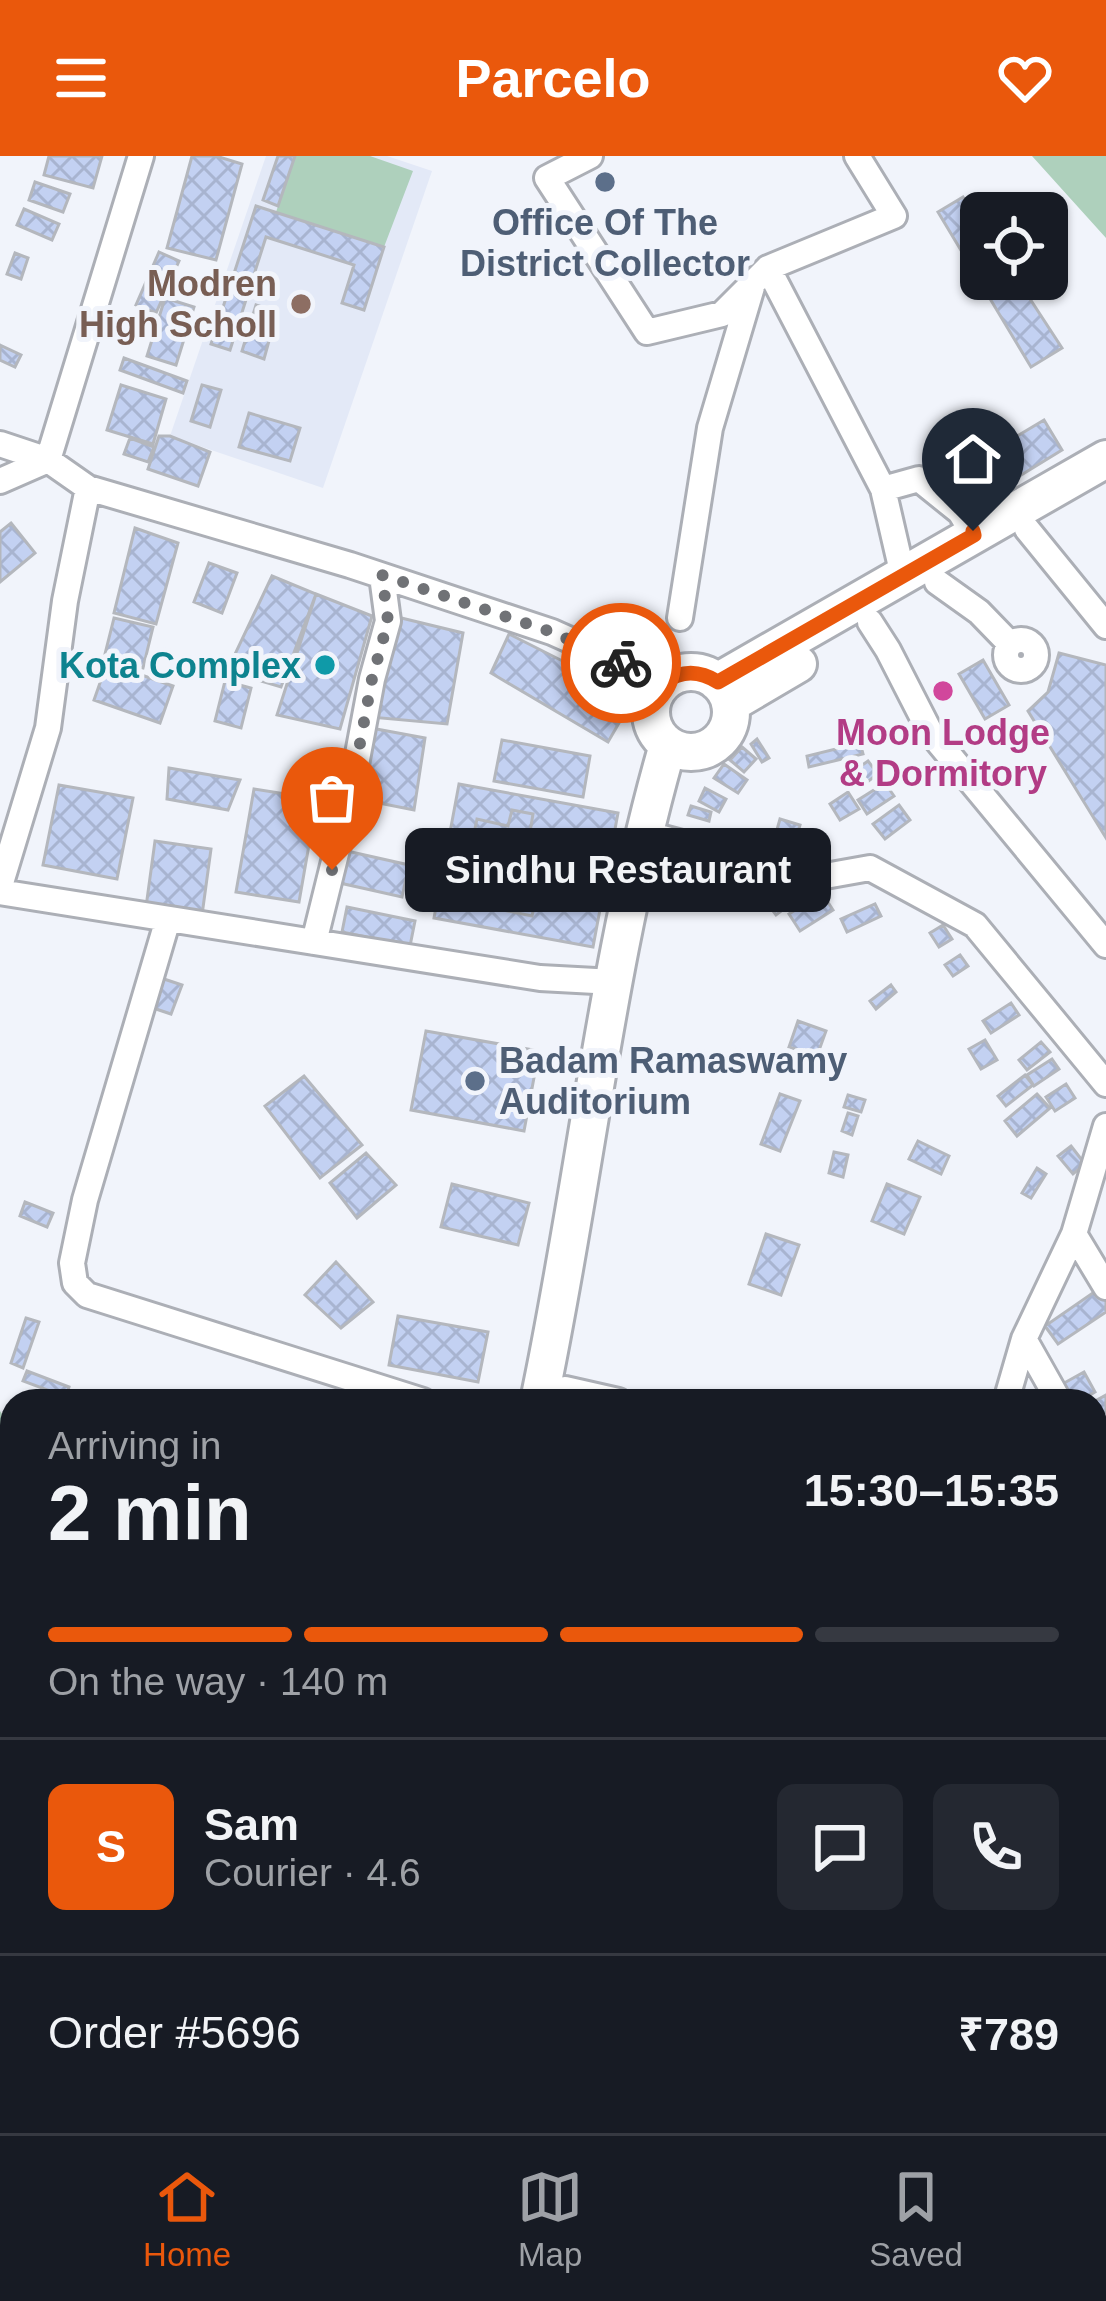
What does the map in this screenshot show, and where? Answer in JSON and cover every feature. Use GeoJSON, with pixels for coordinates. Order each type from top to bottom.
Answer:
{"type":"FeatureCollection","features":[{"type":"Feature","properties":{"kind":"highway"},"geometry":{"type":"LineString","coordinates":[[724,693],[921,578],[1027,529],[1088,467]]}},
{"type":"Feature","properties":{"kind":"highway"},"geometry":{"type":"LineString","coordinates":[[724,693],[870,622],[974,535],[1088,467]]}},
{"type":"Feature","properties":{"kind":"highway"},"geometry":{"type":"LineString","coordinates":[[685,672],[708,675],[724,693],[731,717],[720,740],[697,752],[676,748],[653,727],[656,692],[664,682],[685,672]]}},
{"type":"Feature","properties":{"kind":"highway"},"geometry":{"type":"LineString","coordinates":[[559,1389],[576,1341],[676,748]]}},
{"type":"Feature","properties":{"kind":"highway"},"geometry":{"type":"LineString","coordinates":[[557,1389],[571,1240],[614,982],[646,822],[676,748]]}},
{"type":"Feature","properties":{"kind":"street"},"geometry":{"type":"LineString","coordinates":[[0,482],[48,460],[141,156]]}},
{"type":"Feature","properties":{"kind":"street"},"geometry":{"type":"LineString","coordinates":[[590,156],[547,178],[647,332],[722,314],[760,276],[894,216],[856,156]]}},
{"type":"Feature","properties":{"kind":"street"},"geometry":{"type":"LineString","coordinates":[[760,276],[883,489],[901,568],[979,612],[1010,644]]}},
{"type":"Feature","properties":{"kind":"street"},"geometry":{"type":"LineString","coordinates":[[680,618],[710,428],[760,276]]}},
{"type":"Feature","properties":{"kind":"street"},"geometry":{"type":"LineString","coordinates":[[0,444],[48,460],[88,488],[382,575],[552,632],[664,682]]}},
{"type":"Feature","properties":{"kind":"street"},"geometry":{"type":"LineString","coordinates":[[883,489],[919,479],[961,512],[974,535]]}},
{"type":"Feature","properties":{"kind":"street"},"geometry":{"type":"LineString","coordinates":[[88,488],[65,601],[49,728],[0,889],[540,979],[614,982]]}},
{"type":"Feature","properties":{"kind":"street"},"geometry":{"type":"LineString","coordinates":[[1027,529],[1106,626]]}},
{"type":"Feature","properties":{"kind":"street"},"geometry":{"type":"LineString","coordinates":[[314,942],[388,621],[382,575]]}},
{"type":"Feature","properties":{"kind":"street"},"geometry":{"type":"LineString","coordinates":[[870,622],[930,732],[1106,945]]}},
{"type":"Feature","properties":{"kind":"street"},"geometry":{"type":"LineString","coordinates":[[663,838],[814,878],[870,868],[954,914],[974,926],[1106,1084]]}},
{"type":"Feature","properties":{"kind":"street"},"geometry":{"type":"LineString","coordinates":[[168,919],[85,1200],[72,1263],[76,1283],[87,1295],[385,1389]]}},
{"type":"Feature","properties":{"kind":"street"},"geometry":{"type":"LineString","coordinates":[[1009,1389],[1024,1339],[1074,1234],[1106,1126]]}},
{"type":"Feature","properties":{"kind":"street"},"geometry":{"type":"LineString","coordinates":[[1074,1234],[1106,1287]]}},
{"type":"Feature","properties":{"kind":"street"},"geometry":{"type":"LineString","coordinates":[[1024,1339],[1052,1389]]}},
{"type":"Feature","properties":{"kind":"shaded area","name":"Modren High Scholl"},"geometry":{"type":"Polygon","coordinates":[[[266,156],[387,156],[432,171],[323,488],[170,436],[266,156]]]}},
{"type":"Feature","properties":{"kind":"green space"},"geometry":{"type":"Polygon","coordinates":[[[295,156],[370,156],[413,171],[384,247],[276,212],[295,156]]]}},
{"type":"Feature","properties":{"kind":"green space"},"geometry":{"type":"Polygon","coordinates":[[[1032,156],[1106,156],[1106,238],[1068,192],[1032,156]]]}},
{"type":"Feature","properties":{"kind":"building"},"geometry":{"type":"Polygon","coordinates":[[[49,156],[102,156],[93,188],[44,175],[49,156]]]}},
{"type":"Feature","properties":{"kind":"building"},"geometry":{"type":"Polygon","coordinates":[[[192,156],[216,156],[242,164],[216,260],[167,248],[192,156]]]}},
{"type":"Feature","properties":{"kind":"building"},"geometry":{"type":"Polygon","coordinates":[[[278,156],[295,156],[278,206],[263,200],[278,156]]]}},
{"type":"Feature","properties":{"kind":"building"},"geometry":{"type":"Polygon","coordinates":[[[35,182],[70,194],[63,212],[29,200],[35,182]]]}},
{"type":"Feature","properties":{"kind":"building"},"geometry":{"type":"Polygon","coordinates":[[[960,199],[960,249],[938,212],[960,199]]]}},
{"type":"Feature","properties":{"kind":"building"},"geometry":{"type":"Polygon","coordinates":[[[256,206],[384,247],[364,310],[342,303],[354,265],[266,237],[230,350],[211,344],[256,206]]]}},
{"type":"Feature","properties":{"kind":"building"},"geometry":{"type":"Polygon","coordinates":[[[24,209],[59,224],[52,240],[17,225],[24,209]]]}},
{"type":"Feature","properties":{"kind":"building"},"geometry":{"type":"Polygon","coordinates":[[[159,252],[179,261],[156,313],[136,305],[159,252]]]}},
{"type":"Feature","properties":{"kind":"building"},"geometry":{"type":"Polygon","coordinates":[[[15,253],[28,258],[21,279],[7,274],[15,253]]]}},
{"type":"Feature","properties":{"kind":"building"},"geometry":{"type":"Polygon","coordinates":[[[165,298],[194,307],[176,365],[147,356],[165,298]]]}},
{"type":"Feature","properties":{"kind":"building"},"geometry":{"type":"Polygon","coordinates":[[[991,300],[1031,300],[1062,348],[1031,367],[991,300]]]}},
{"type":"Feature","properties":{"kind":"building"},"geometry":{"type":"Polygon","coordinates":[[[256,305],[277,312],[264,359],[242,351],[256,305]]]}},
{"type":"Feature","properties":{"kind":"building"},"geometry":{"type":"Polygon","coordinates":[[[0,345],[21,355],[15,367],[0,360],[0,345]]]}},
{"type":"Feature","properties":{"kind":"building"},"geometry":{"type":"Polygon","coordinates":[[[124,358],[187,381],[183,393],[120,370],[124,358]]]}},
{"type":"Feature","properties":{"kind":"building"},"geometry":{"type":"Polygon","coordinates":[[[121,385],[166,399],[153,444],[107,430],[121,385]]]}},
{"type":"Feature","properties":{"kind":"building"},"geometry":{"type":"Polygon","coordinates":[[[202,385],[221,390],[210,427],[191,421],[202,385]]]}},
{"type":"Feature","properties":{"kind":"building"},"geometry":{"type":"Polygon","coordinates":[[[249,413],[300,428],[290,461],[239,447],[249,413]]]}},
{"type":"Feature","properties":{"kind":"building"},"geometry":{"type":"Polygon","coordinates":[[[1044,420],[1062,450],[1018,477],[999,447],[1044,420]]]}},
{"type":"Feature","properties":{"kind":"building"},"geometry":{"type":"Polygon","coordinates":[[[159,436],[210,452],[198,486],[148,469],[159,436]]]}},
{"type":"Feature","properties":{"kind":"building"},"geometry":{"type":"Polygon","coordinates":[[[130,438],[154,447],[148,462],[124,454],[130,438]]]}},
{"type":"Feature","properties":{"kind":"building"},"geometry":{"type":"Polygon","coordinates":[[[11,523],[35,553],[0,582],[0,532],[11,523]]]}},
{"type":"Feature","properties":{"kind":"building"},"geometry":{"type":"Polygon","coordinates":[[[135,528],[178,543],[156,624],[114,613],[135,528]]]}},
{"type":"Feature","properties":{"kind":"building"},"geometry":{"type":"Polygon","coordinates":[[[209,563],[237,573],[222,613],[194,602],[209,563]]]}},
{"type":"Feature","properties":{"kind":"building"},"geometry":{"type":"Polygon","coordinates":[[[272,576],[316,594],[281,687],[227,671],[272,576]]]}},
{"type":"Feature","properties":{"kind":"building","name":"Kota Complex"},"geometry":{"type":"Polygon","coordinates":[[[316,594],[372,616],[340,729],[277,715],[316,594]]]}},
{"type":"Feature","properties":{"kind":"building"},"geometry":{"type":"Polygon","coordinates":[[[389,615],[463,633],[447,724],[370,717],[389,615]]]}},
{"type":"Feature","properties":{"kind":"building"},"geometry":{"type":"Polygon","coordinates":[[[114,618],[153,627],[143,668],[104,658],[114,618]]]}},
{"type":"Feature","properties":{"kind":"building"},"geometry":{"type":"Polygon","coordinates":[[[509,634],[634,697],[608,742],[491,673],[509,634]]]}},
{"type":"Feature","properties":{"kind":"building"},"geometry":{"type":"Polygon","coordinates":[[[1059,653],[1106,665],[1106,838],[1028,711],[1048,692],[1059,653]]]}},
{"type":"Feature","properties":{"kind":"building"},"geometry":{"type":"Polygon","coordinates":[[[983,660],[1009,705],[985,719],[959,674],[983,660]]]}},
{"type":"Feature","properties":{"kind":"building"},"geometry":{"type":"Polygon","coordinates":[[[107,663],[173,686],[160,723],[94,700],[107,663]]]}},
{"type":"Feature","properties":{"kind":"building"},"geometry":{"type":"Polygon","coordinates":[[[225,681],[251,688],[241,728],[215,721],[225,681]]]}},
{"type":"Feature","properties":{"kind":"building"},"geometry":{"type":"Polygon","coordinates":[[[371,728],[425,738],[414,810],[359,799],[371,728]]]}},
{"type":"Feature","properties":{"kind":"building"},"geometry":{"type":"Polygon","coordinates":[[[371,728],[425,738],[414,810],[359,799],[371,728]]]}},
{"type":"Feature","properties":{"kind":"building"},"geometry":{"type":"Polygon","coordinates":[[[757,739],[769,758],[762,762],[751,744],[757,739]]]}},
{"type":"Feature","properties":{"kind":"building"},"geometry":{"type":"Polygon","coordinates":[[[502,740],[590,756],[583,797],[494,781],[502,740]]]}},
{"type":"Feature","properties":{"kind":"building"},"geometry":{"type":"Polygon","coordinates":[[[860,743],[863,754],[809,767],[807,756],[860,743]]]}},
{"type":"Feature","properties":{"kind":"building"},"geometry":{"type":"Polygon","coordinates":[[[742,747],[756,759],[744,772],[730,760],[742,747]]]}},
{"type":"Feature","properties":{"kind":"building"},"geometry":{"type":"Polygon","coordinates":[[[868,761],[878,774],[859,788],[848,775],[868,761]]]}},
{"type":"Feature","properties":{"kind":"building"},"geometry":{"type":"Polygon","coordinates":[[[724,764],[747,780],[738,793],[714,778],[724,764]]]}},
{"type":"Feature","properties":{"kind":"building"},"geometry":{"type":"Polygon","coordinates":[[[169,768],[240,780],[228,810],[167,799],[169,768]]]}},
{"type":"Feature","properties":{"kind":"building"},"geometry":{"type":"Polygon","coordinates":[[[885,783],[894,796],[867,814],[858,800],[885,783]]]}},
{"type":"Feature","properties":{"kind":"building"},"geometry":{"type":"Polygon","coordinates":[[[459,784],[618,813],[593,947],[434,918],[459,784]]]}},
{"type":"Feature","properties":{"kind":"building"},"geometry":{"type":"Polygon","coordinates":[[[59,785],[133,798],[117,879],[43,865],[59,785]]]}},
{"type":"Feature","properties":{"kind":"building"},"geometry":{"type":"Polygon","coordinates":[[[705,788],[726,799],[719,812],[699,801],[705,788]]]}},
{"type":"Feature","properties":{"kind":"building"},"geometry":{"type":"Polygon","coordinates":[[[254,789],[317,799],[299,902],[236,892],[254,789]]]}},
{"type":"Feature","properties":{"kind":"building"},"geometry":{"type":"Polygon","coordinates":[[[848,792],[859,809],[840,820],[830,804],[848,792]]]}},
{"type":"Feature","properties":{"kind":"building"},"geometry":{"type":"Polygon","coordinates":[[[899,805],[910,820],[885,839],[873,824],[899,805]]]}},
{"type":"Feature","properties":{"kind":"building"},"geometry":{"type":"Polygon","coordinates":[[[691,806],[711,812],[709,821],[688,815],[691,806]]]}},
{"type":"Feature","properties":{"kind":"building"},"geometry":{"type":"Polygon","coordinates":[[[512,810],[533,814],[530,832],[549,836],[532,916],[460,901],[477,819],[508,826],[512,810]]]}},
{"type":"Feature","properties":{"kind":"building"},"geometry":{"type":"Polygon","coordinates":[[[780,819],[800,825],[791,857],[771,851],[780,819]]]}},
{"type":"Feature","properties":{"kind":"building"},"geometry":{"type":"Polygon","coordinates":[[[155,841],[211,849],[202,915],[146,907],[155,841]]]}},
{"type":"Feature","properties":{"kind":"building"},"geometry":{"type":"Polygon","coordinates":[[[338,849],[409,865],[402,897],[331,881],[338,849]]]}},
{"type":"Feature","properties":{"kind":"building"},"geometry":{"type":"Polygon","coordinates":[[[757,870],[773,880],[761,896],[746,886],[757,870]]]}},
{"type":"Feature","properties":{"kind":"building"},"geometry":{"type":"Polygon","coordinates":[[[791,885],[801,896],[776,915],[767,903],[791,885]]]}},
{"type":"Feature","properties":{"kind":"building"},"geometry":{"type":"Polygon","coordinates":[[[822,893],[833,910],[800,931],[789,914],[822,893]]]}},
{"type":"Feature","properties":{"kind":"building"},"geometry":{"type":"Polygon","coordinates":[[[875,904],[881,916],[847,932],[841,919],[875,904]]]}},
{"type":"Feature","properties":{"kind":"building"},"geometry":{"type":"Polygon","coordinates":[[[347,907],[415,921],[410,946],[342,932],[347,907]]]}},
{"type":"Feature","properties":{"kind":"building"},"geometry":{"type":"Polygon","coordinates":[[[943,925],[952,939],[939,947],[930,933],[943,925]]]}},
{"type":"Feature","properties":{"kind":"building"},"geometry":{"type":"Polygon","coordinates":[[[960,955],[968,966],[953,976],[945,965],[960,955]]]}},
{"type":"Feature","properties":{"kind":"building"},"geometry":{"type":"Polygon","coordinates":[[[164,979],[182,985],[171,1014],[153,1008],[164,979]]]}},
{"type":"Feature","properties":{"kind":"building"},"geometry":{"type":"Polygon","coordinates":[[[891,985],[896,992],[876,1009],[870,1001],[891,985]]]}},
{"type":"Feature","properties":{"kind":"building"},"geometry":{"type":"Polygon","coordinates":[[[1011,1003],[1019,1015],[991,1033],[983,1021],[1011,1003]]]}},
{"type":"Feature","properties":{"kind":"building"},"geometry":{"type":"Polygon","coordinates":[[[798,1021],[826,1031],[817,1056],[789,1047],[798,1021]]]}},
{"type":"Feature","properties":{"kind":"building","name":"Badam Ramaswamy Auditorium"},"geometry":{"type":"Polygon","coordinates":[[[426,1031],[539,1051],[524,1131],[411,1110],[426,1031]]]}},
{"type":"Feature","properties":{"kind":"building"},"geometry":{"type":"Polygon","coordinates":[[[985,1040],[997,1060],[981,1069],[969,1049],[985,1040]]]}},
{"type":"Feature","properties":{"kind":"building"},"geometry":{"type":"Polygon","coordinates":[[[1041,1042],[1050,1052],[1027,1070],[1019,1060],[1041,1042]]]}},
{"type":"Feature","properties":{"kind":"building"},"geometry":{"type":"Polygon","coordinates":[[[1052,1059],[1059,1069],[1034,1086],[1027,1075],[1052,1059]]]}},
{"type":"Feature","properties":{"kind":"building"},"geometry":{"type":"Polygon","coordinates":[[[1025,1075],[1033,1085],[1006,1106],[998,1096],[1025,1075]]]}},
{"type":"Feature","properties":{"kind":"building"},"geometry":{"type":"Polygon","coordinates":[[[304,1076],[362,1145],[320,1178],[265,1106],[304,1076]]]}},
{"type":"Feature","properties":{"kind":"building"},"geometry":{"type":"Polygon","coordinates":[[[1066,1084],[1075,1098],[1055,1111],[1046,1097],[1066,1084]]]}},
{"type":"Feature","properties":{"kind":"building"},"geometry":{"type":"Polygon","coordinates":[[[780,1094],[800,1101],[780,1151],[761,1144],[780,1094]]]}},
{"type":"Feature","properties":{"kind":"building"},"geometry":{"type":"Polygon","coordinates":[[[1037,1094],[1050,1108],[1017,1136],[1005,1121],[1037,1094]]]}},
{"type":"Feature","properties":{"kind":"building"},"geometry":{"type":"Polygon","coordinates":[[[848,1095],[865,1100],[861,1112],[844,1107],[848,1095]]]}},
{"type":"Feature","properties":{"kind":"building"},"geometry":{"type":"Polygon","coordinates":[[[848,1113],[858,1116],[852,1135],[842,1131],[848,1113]]]}},
{"type":"Feature","properties":{"kind":"building"},"geometry":{"type":"Polygon","coordinates":[[[918,1141],[949,1156],[941,1174],[909,1159],[918,1141]]]}},
{"type":"Feature","properties":{"kind":"building"},"geometry":{"type":"Polygon","coordinates":[[[1071,1146],[1085,1164],[1073,1174],[1058,1156],[1071,1146]]]}},
{"type":"Feature","properties":{"kind":"building"},"geometry":{"type":"Polygon","coordinates":[[[834,1152],[848,1155],[843,1177],[829,1173],[834,1152]]]}},
{"type":"Feature","properties":{"kind":"building"},"geometry":{"type":"Polygon","coordinates":[[[366,1153],[396,1185],[357,1218],[330,1183],[366,1153]]]}},
{"type":"Feature","properties":{"kind":"building"},"geometry":{"type":"Polygon","coordinates":[[[1037,1168],[1046,1174],[1031,1198],[1022,1193],[1037,1168]]]}},
{"type":"Feature","properties":{"kind":"building"},"geometry":{"type":"Polygon","coordinates":[[[452,1184],[529,1203],[518,1245],[441,1227],[452,1184]]]}},
{"type":"Feature","properties":{"kind":"building"},"geometry":{"type":"Polygon","coordinates":[[[887,1184],[920,1197],[904,1234],[872,1221],[887,1184]]]}},
{"type":"Feature","properties":{"kind":"building"},"geometry":{"type":"Polygon","coordinates":[[[25,1202],[53,1213],[47,1227],[20,1216],[25,1202]]]}},
{"type":"Feature","properties":{"kind":"building"},"geometry":{"type":"Polygon","coordinates":[[[766,1234],[799,1245],[781,1295],[749,1284],[766,1234]]]}},
{"type":"Feature","properties":{"kind":"building"},"geometry":{"type":"Polygon","coordinates":[[[336,1262],[373,1302],[341,1328],[305,1295],[336,1262]]]}},
{"type":"Feature","properties":{"kind":"building"},"geometry":{"type":"Polygon","coordinates":[[[1100,1288],[1106,1297],[1106,1312],[1058,1344],[1045,1326],[1100,1288]]]}},
{"type":"Feature","properties":{"kind":"building"},"geometry":{"type":"Polygon","coordinates":[[[398,1316],[488,1332],[478,1382],[389,1365],[398,1316]]]}},
{"type":"Feature","properties":{"kind":"building"},"geometry":{"type":"Polygon","coordinates":[[[26,1318],[39,1322],[23,1368],[11,1363],[26,1318]]]}},
{"type":"Feature","properties":{"kind":"building"},"geometry":{"type":"Polygon","coordinates":[[[27,1371],[69,1387],[44,1389],[23,1381],[27,1371]]]}},
{"type":"Feature","properties":{"kind":"building"},"geometry":{"type":"Polygon","coordinates":[[[1084,1372],[1093,1389],[1058,1389],[1084,1372]]]}},
{"type":"Feature","properties":{"kind":"way so far"},"geometry":{"type":"LineString","coordinates":[[332,870],[388,621],[382,575],[552,632],[621,663]]}},
{"type":"Feature","properties":{"kind":"place","name":"Office Of The District Collector"},"geometry":{"type":"Point","coordinates":[605,182]}},
{"type":"Feature","properties":{"kind":"place","name":"Modren High Scholl"},"geometry":{"type":"Point","coordinates":[301,304]}},
{"type":"Feature","properties":{"kind":"place","name":"Kota Complex"},"geometry":{"type":"Point","coordinates":[325,665]}},
{"type":"Feature","properties":{"kind":"place","name":"Moon Lodge & Dormitory"},"geometry":{"type":"Point","coordinates":[943,691]}},
{"type":"Feature","properties":{"kind":"place","name":"Sindhu Restaurant"},"geometry":{"type":"Point","coordinates":[332,870]}},
{"type":"Feature","properties":{"kind":"place","name":"Badam Ramaswamy Auditorium"},"geometry":{"type":"Point","coordinates":[475,1081]}},
{"type":"Feature","properties":{"kind":"route"},"geometry":{"type":"LineString","coordinates":[[621,663],[664,682],[685,672],[708,675],[718,682],[974,535],[973,531]]}}]}
